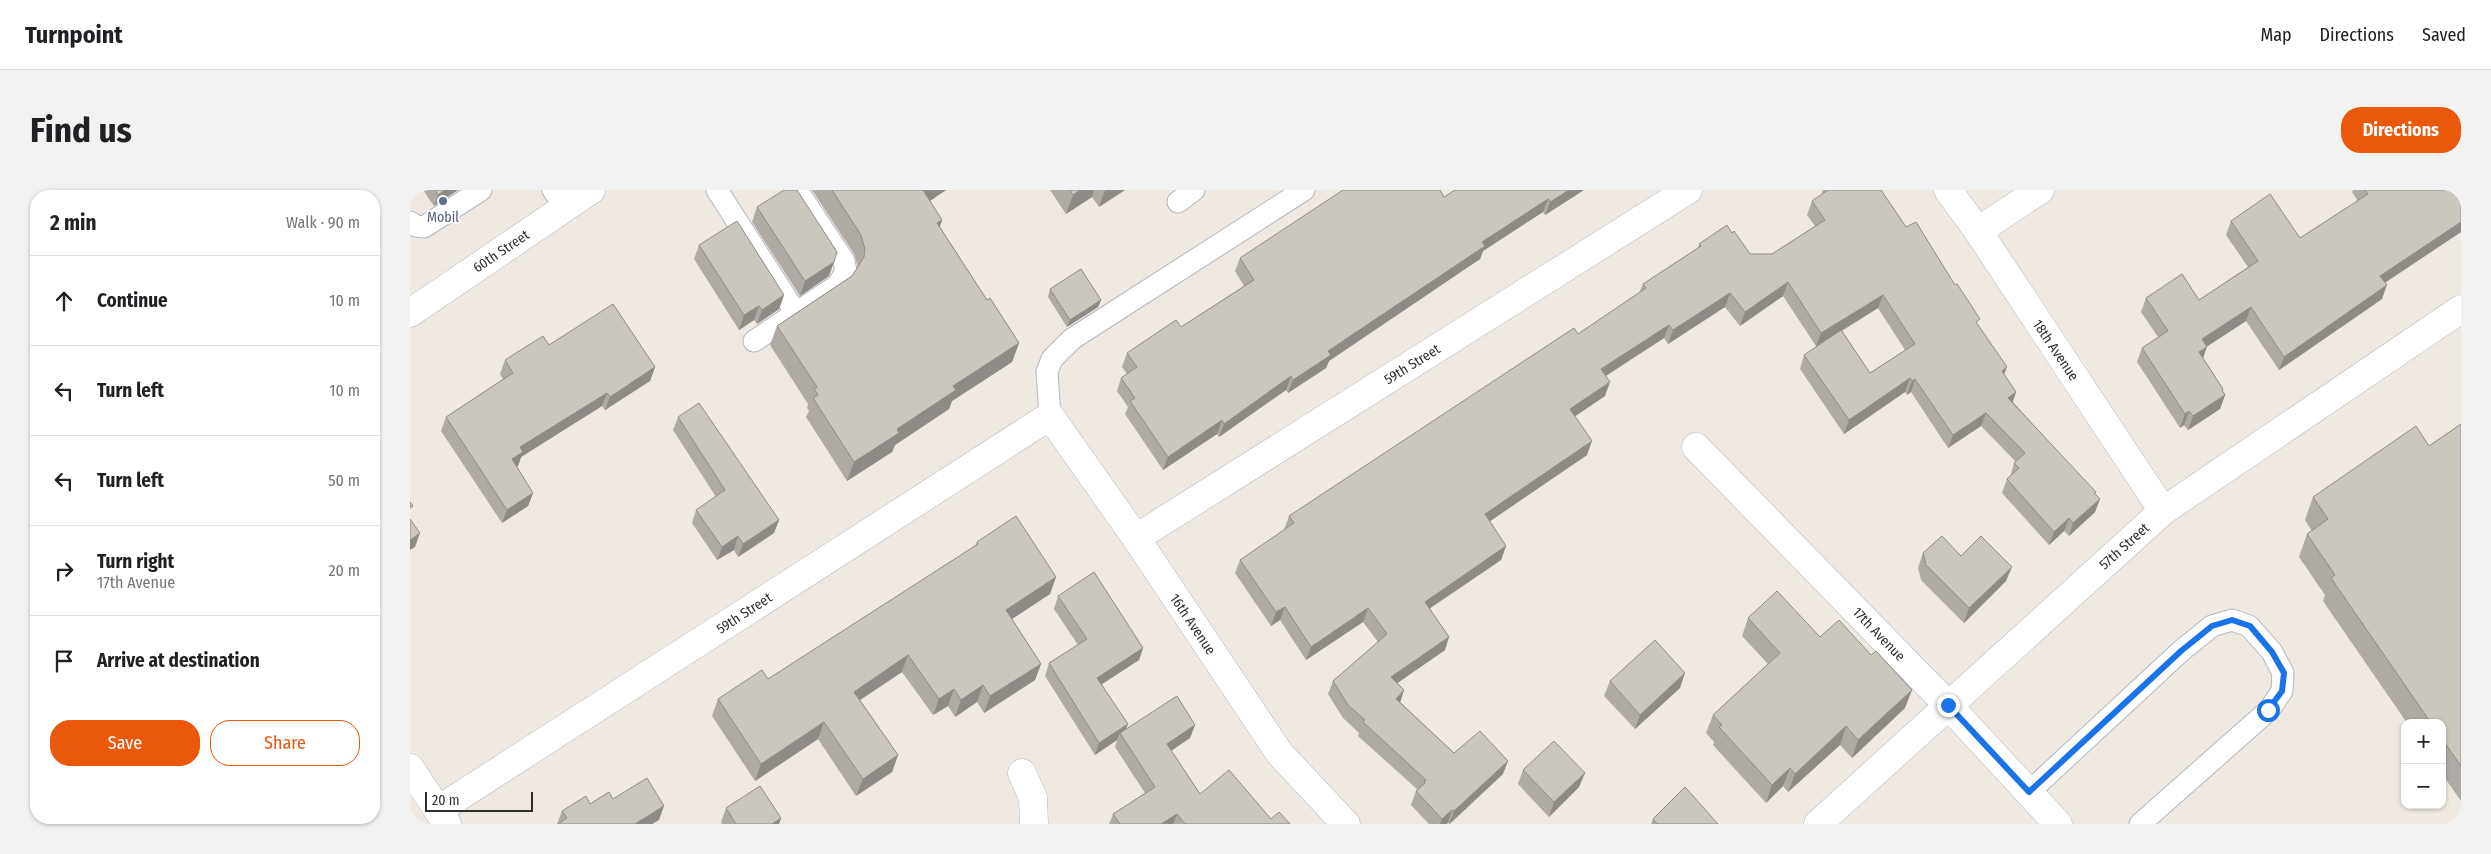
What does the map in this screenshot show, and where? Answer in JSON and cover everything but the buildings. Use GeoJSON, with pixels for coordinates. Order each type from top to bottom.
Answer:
{"type":"FeatureCollection","features":[{"type":"Feature","properties":{"kind":"street","name":"60th Street"},"geometry":{"type":"LineString","coordinates":[[410,313],[559,199],[591,190]]}},
{"type":"Feature","properties":{"kind":"street","name":"59th Street"},"geometry":{"type":"LineString","coordinates":[[1136,538],[1688,190]]}},
{"type":"Feature","properties":{"kind":"street","name":"18th Avenue"},"geometry":{"type":"LineString","coordinates":[[1948,190],[1978,231],[2163,511]]}},
{"type":"Feature","properties":{"kind":"street"},"geometry":{"type":"LineString","coordinates":[[1978,231],[2040,190]]}},
{"type":"Feature","properties":{"kind":"street","name":"57th Street"},"geometry":{"type":"LineString","coordinates":[[1818,824],[2163,511],[2461,309]]}},
{"type":"Feature","properties":{"kind":"street","name":"16th Avenue"},"geometry":{"type":"LineString","coordinates":[[1050,416],[1136,538],[1280,754],[1346,824]]}},
{"type":"Feature","properties":{"kind":"street","name":"59th Street"},"geometry":{"type":"LineString","coordinates":[[442,817],[1050,416]]}},
{"type":"Feature","properties":{"kind":"street","name":"17th Avenue"},"geometry":{"type":"LineString","coordinates":[[1696,447],[1948,705],[2058,824]]}},
{"type":"Feature","properties":{"kind":"street"},"geometry":{"type":"LineString","coordinates":[[410,768],[442,817]]}},
{"type":"Feature","properties":{"kind":"street"},"geometry":{"type":"LineString","coordinates":[[1022,772],[1034,798],[1034,824]]}},
{"type":"Feature","properties":{"kind":"lane"},"geometry":{"type":"LineString","coordinates":[[410,222],[424,228],[481,190]]}},
{"type":"Feature","properties":{"kind":"lane"},"geometry":{"type":"LineString","coordinates":[[716,190],[796,313]]}},
{"type":"Feature","properties":{"kind":"lane"},"geometry":{"type":"LineString","coordinates":[[754,341],[838,285],[846,271],[844,261],[797,190]]}},
{"type":"Feature","properties":{"kind":"lane"},"geometry":{"type":"LineString","coordinates":[[1050,416],[1046,372],[1052,359],[1072,338],[1304,190]]}},
{"type":"Feature","properties":{"kind":"lane"},"geometry":{"type":"LineString","coordinates":[[2029,792],[2181,651],[2212,626],[2232,620],[2250,626],[2272,652],[2284,673],[2282,691],[2268,710],[2140,824]]}},
{"type":"Feature","properties":{"kind":"place","name":"Mobil"},"geometry":{"type":"Point","coordinates":[443,201]}},
{"type":"Feature","properties":{"kind":"route"},"geometry":{"type":"LineString","coordinates":[[1948,705],[2029,792],[2181,651],[2212,626],[2232,620],[2250,626],[2272,652],[2284,673],[2282,691],[2268,710]]}}]}
